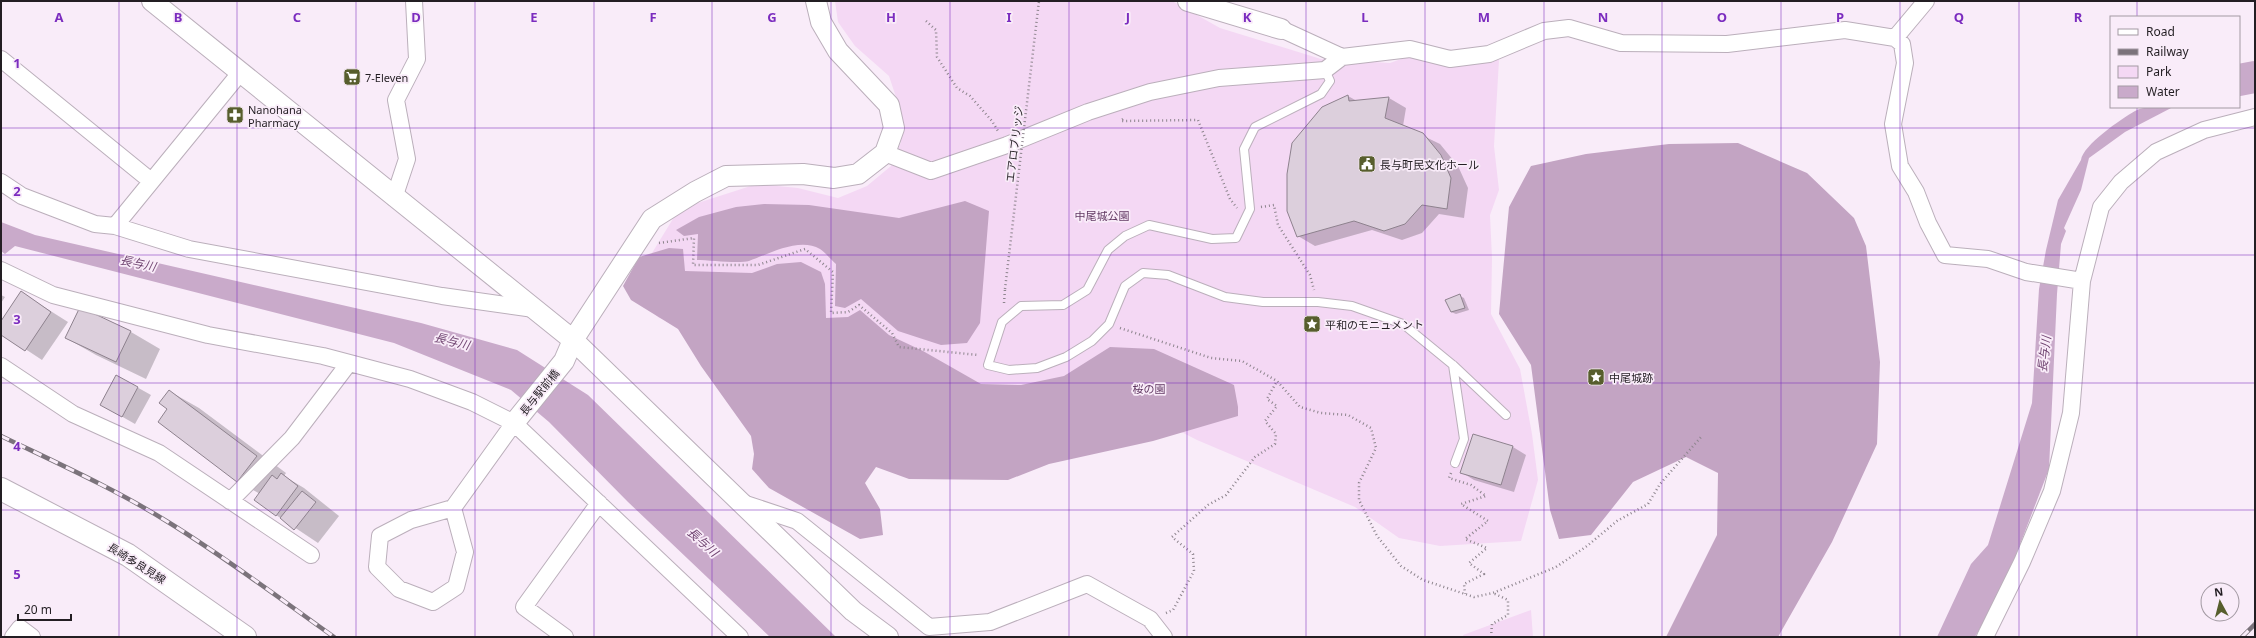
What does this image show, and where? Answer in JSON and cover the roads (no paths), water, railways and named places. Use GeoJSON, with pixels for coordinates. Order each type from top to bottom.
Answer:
{"type":"FeatureCollection","features":[{"type":"Feature","properties":{"kind":"main road","name":"長崎多良見線"},"geometry":{"type":"LineString","coordinates":[[1,489],[128,555],[245,637]]}},
{"type":"Feature","properties":{"kind":"street"},"geometry":{"type":"LineString","coordinates":[[152,1],[394,198],[574,340],[853,611],[888,637]]}},
{"type":"Feature","properties":{"kind":"street"},"geometry":{"type":"LineString","coordinates":[[816,1],[820,22],[838,51],[888,105],[894,128],[885,153],[931,171],[1006,145],[1088,112],[1150,92],[1220,78],[1325,70],[1342,57],[1410,49],[1450,59],[1489,54],[1544,31],[1568,28],[1621,43],[1727,44],[1845,30],[1895,38],[1902,44],[1905,62],[1893,124],[1900,166],[1916,192],[1928,223],[1945,255],[1988,259],[2026,272],[2079,281]]}},
{"type":"Feature","properties":{"kind":"street"},"geometry":{"type":"LineString","coordinates":[[1188,1],[1281,29],[1342,57]]}},
{"type":"Feature","properties":{"kind":"street"},"geometry":{"type":"LineString","coordinates":[[1895,38],[1926,1]]}},
{"type":"Feature","properties":{"kind":"street"},"geometry":{"type":"LineString","coordinates":[[394,198],[407,159],[396,100],[417,59],[411,3]]}},
{"type":"Feature","properties":{"kind":"street"},"geometry":{"type":"LineString","coordinates":[[1,59],[151,181]]}},
{"type":"Feature","properties":{"kind":"street"},"geometry":{"type":"LineString","coordinates":[[115,226],[240,73]]}},
{"type":"Feature","properties":{"kind":"street"},"geometry":{"type":"LineString","coordinates":[[1985,637],[2022,562],[2052,491],[2072,413],[2079,281],[2101,207],[2121,182],[2156,152],[2204,130],[2255,117]]}},
{"type":"Feature","properties":{"kind":"street","name":"長与駅前橋"},"geometry":{"type":"LineString","coordinates":[[514,422],[564,360],[574,340],[639,242],[652,219],[695,192],[726,176],[803,174],[834,178],[858,174],[885,153]]}},
{"type":"Feature","properties":{"kind":"street"},"geometry":{"type":"LineString","coordinates":[[1,182],[22,196],[95,224],[115,226],[189,249],[442,296],[534,309]]}},
{"type":"Feature","properties":{"kind":"street"},"geometry":{"type":"LineString","coordinates":[[1,270],[53,295],[208,335],[323,356],[410,379],[472,402],[514,422],[740,637]]}},
{"type":"Feature","properties":{"kind":"street"},"geometry":{"type":"LineString","coordinates":[[230,501],[292,438],[349,363]]}},
{"type":"Feature","properties":{"kind":"street"},"geometry":{"type":"LineString","coordinates":[[1,366],[73,414],[159,453],[311,555]]}},
{"type":"Feature","properties":{"kind":"street"},"geometry":{"type":"LineString","coordinates":[[453,508],[465,552],[456,586],[433,602],[399,589],[377,567],[380,536],[411,520],[453,508],[514,422]]}},
{"type":"Feature","properties":{"kind":"street"},"geometry":{"type":"LineString","coordinates":[[741,502],[797,521],[929,627],[990,622],[1087,584],[1150,619],[1164,637]]}},
{"type":"Feature","properties":{"kind":"street"},"geometry":{"type":"LineString","coordinates":[[565,637],[524,607],[599,503]]}},
{"type":"Feature","properties":{"kind":"street"},"geometry":{"type":"LineString","coordinates":[[13,637],[20,628],[32,637]]}},
{"type":"Feature","properties":{"kind":"lane"},"geometry":{"type":"LineString","coordinates":[[1325,70],[1330,81],[1321,94],[1255,127],[1244,149],[1250,209],[1236,238],[1212,240],[1149,225],[1125,236],[1108,250],[1087,290],[1063,305],[1021,306],[1002,322],[988,365],[1009,370],[1037,368],[1066,357],[1092,341],[1109,324],[1125,286],[1143,273],[1168,275],[1225,297],[1263,302],[1318,302],[1352,306],[1403,324],[1453,365],[1506,415]]}},
{"type":"Feature","properties":{"kind":"lane"},"geometry":{"type":"LineString","coordinates":[[1453,365],[1464,439],[1455,463]]}},
{"type":"Feature","properties":{"kind":"water"},"geometry":{"type":"Polygon","coordinates":[[[2171,108],[2125,132],[2089,158],[2081,190],[2064,228],[2066,231],[2061,244],[2057,294],[2049,469],[2006,581],[1975,637],[1937,637],[1971,564],[1988,545],[2032,403],[2039,289],[2046,250],[2058,200],[2088,147],[2112,126],[2135,111],[2141,109],[2171,108]]]}},
{"type":"Feature","properties":{"kind":"water"},"geometry":{"type":"Polygon","coordinates":[[[1,222],[35,235],[421,323],[517,350],[588,395],[836,637],[770,637],[628,502],[549,422],[511,390],[394,343],[15,246],[5,254],[1,251],[1,222]]]}},
{"type":"Feature","properties":{"kind":"waterway","name":"長与川"},"geometry":{"type":"LineString","coordinates":[[2240,80],[2255,77]]}},
{"type":"Feature","properties":{"kind":"railway"},"geometry":{"type":"LineString","coordinates":[[1,436],[107,487],[168,522],[231,563],[334,637]]}},
{"type":"Feature","properties":{"kind":"railway"},"geometry":{"type":"LineString","coordinates":[[2242,637],[2255,624]]}},
{"type":"Feature","properties":{"kind":"place","name":"7-Eleven"},"geometry":{"type":"Point","coordinates":[352,77]}},
{"type":"Feature","properties":{"kind":"place","name":"Nanohana Pharmacy"},"geometry":{"type":"Point","coordinates":[235,115]}},
{"type":"Feature","properties":{"kind":"place","name":"長与町民文化ホール"},"geometry":{"type":"Point","coordinates":[1367,164]}},
{"type":"Feature","properties":{"kind":"place","name":"平和のモニュメント"},"geometry":{"type":"Point","coordinates":[1312,324]}},
{"type":"Feature","properties":{"kind":"place","name":"中尾城跡"},"geometry":{"type":"Point","coordinates":[1596,377]}},
{"type":"Feature","properties":{"kind":"park label","name":"中尾城公園"},"geometry":{"type":"Point","coordinates":[1102,215]}},
{"type":"Feature","properties":{"kind":"park label","name":"桜の園"},"geometry":{"type":"Point","coordinates":[1149,388]}}]}
